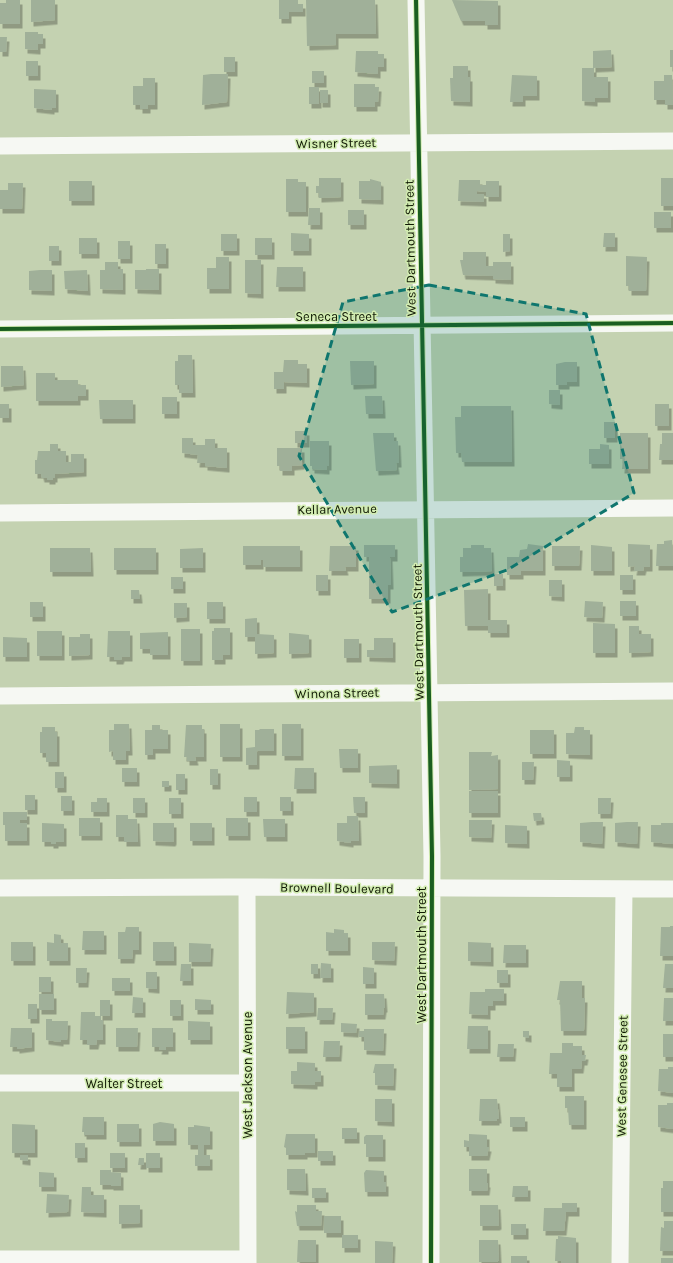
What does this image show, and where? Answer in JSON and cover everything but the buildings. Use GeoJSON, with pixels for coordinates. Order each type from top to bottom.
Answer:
{"type":"FeatureCollection","features":[{"type":"Feature","properties":{"kind":"street","name":"West Dartmouth Street"},"geometry":{"type":"LineString","coordinates":[[416,0],[432,889],[431,1263]]}},
{"type":"Feature","properties":{"kind":"street","name":"Wisner Street"},"geometry":{"type":"LineString","coordinates":[[0,146],[673,141]]}},
{"type":"Feature","properties":{"kind":"street","name":"Seneca Street"},"geometry":{"type":"LineString","coordinates":[[0,329],[673,323]]}},
{"type":"Feature","properties":{"kind":"street","name":"Kellar Avenue"},"geometry":{"type":"LineString","coordinates":[[0,513],[673,508]]}},
{"type":"Feature","properties":{"kind":"street","name":"Winona Street"},"geometry":{"type":"LineString","coordinates":[[0,696],[673,692]]}},
{"type":"Feature","properties":{"kind":"street","name":"Brownell Boulevard"},"geometry":{"type":"LineString","coordinates":[[0,888],[248,887],[673,889]]}},
{"type":"Feature","properties":{"kind":"street","name":"West Jackson Avenue"},"geometry":{"type":"LineString","coordinates":[[248,887],[248,1261]]}},
{"type":"Feature","properties":{"kind":"street","name":"West Genesee Street"},"geometry":{"type":"LineString","coordinates":[[620,1263],[624,889]]}},
{"type":"Feature","properties":{"kind":"street","name":"Walter Street"},"geometry":{"type":"LineString","coordinates":[[0,1083],[247,1083]]}},
{"type":"Feature","properties":{"kind":"street"},"geometry":{"type":"LineString","coordinates":[[0,1259],[248,1261]]}},
{"type":"Feature","properties":{"kind":"highlighted area"},"geometry":{"type":"Polygon","coordinates":[[[429,285],[586,314],[634,493],[507,570],[392,612],[299,456],[343,302],[429,285]]]}},
{"type":"Feature","properties":{"kind":"cycle path"},"geometry":{"type":"LineString","coordinates":[[416,0],[432,856],[431,1263]]}},
{"type":"Feature","properties":{"kind":"cycle path"},"geometry":{"type":"LineString","coordinates":[[0,329],[673,323]]}}]}
